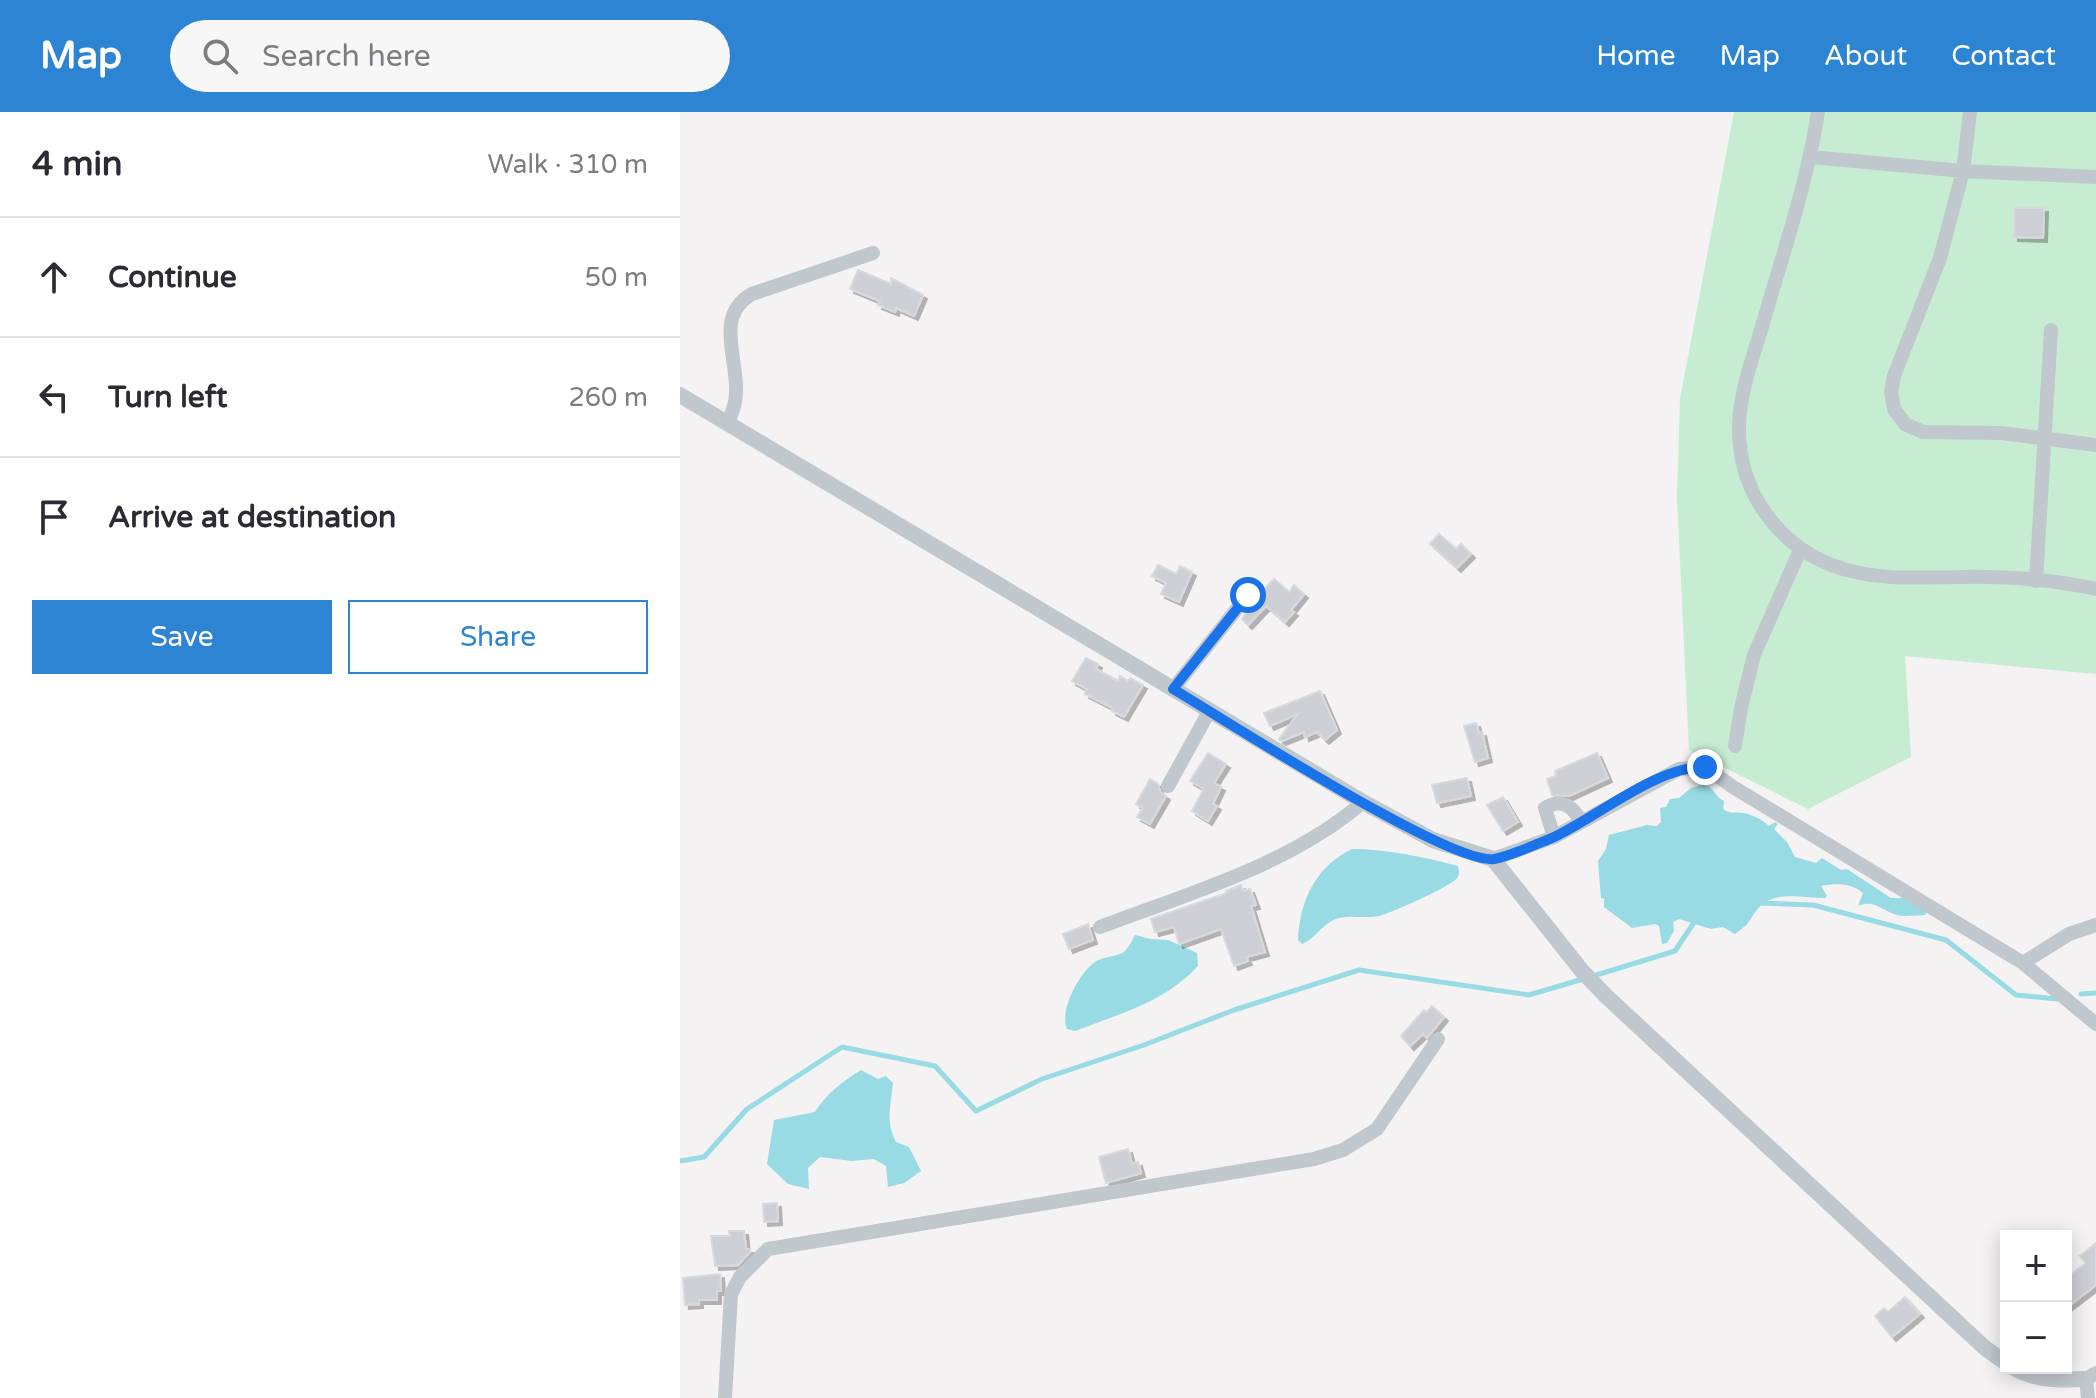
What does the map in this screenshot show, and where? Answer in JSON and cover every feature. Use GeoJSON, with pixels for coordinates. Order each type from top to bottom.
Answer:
{"type":"FeatureCollection","features":[{"type":"Feature","properties":{"kind":"street"},"geometry":{"type":"LineString","coordinates":[[1818,112],[1811,157],[1740,406],[1740,452],[1752,494],[1780,533],[1800,550],[1852,572],[1913,580],[1958,577],[2036,581],[2096,589]]}},
{"type":"Feature","properties":{"kind":"street"},"geometry":{"type":"LineString","coordinates":[[1970,112],[1963,171],[1940,258],[1894,376],[1891,392],[1894,409],[1905,424],[1923,432],[2001,433],[2096,445]]}},
{"type":"Feature","properties":{"kind":"street"},"geometry":{"type":"LineString","coordinates":[[1811,157],[1963,171],[2096,177]]}},
{"type":"Feature","properties":{"kind":"street"},"geometry":{"type":"LineString","coordinates":[[728,423],[737,390],[731,325],[734,310],[741,300],[873,253]]}},
{"type":"Feature","properties":{"kind":"street"},"geometry":{"type":"LineString","coordinates":[[2036,581],[2051,330]]}},
{"type":"Feature","properties":{"kind":"street"},"geometry":{"type":"LineString","coordinates":[[680,395],[1363,802],[1433,840],[1496,864],[1582,971],[2000,1359]]}},
{"type":"Feature","properties":{"kind":"street"},"geometry":{"type":"LineString","coordinates":[[1735,746],[1754,655],[1800,550]]}},
{"type":"Feature","properties":{"kind":"street"},"geometry":{"type":"LineString","coordinates":[[1173,689],[1248,595]]}},
{"type":"Feature","properties":{"kind":"street"},"geometry":{"type":"LineString","coordinates":[[1168,786],[1210,710]]}},
{"type":"Feature","properties":{"kind":"street"},"geometry":{"type":"LineString","coordinates":[[1496,864],[1554,837],[1679,769],[1705,767],[2023,963],[2093,1022]]}},
{"type":"Feature","properties":{"kind":"street"},"geometry":{"type":"LineString","coordinates":[[1100,927],[1261,864],[1339,823],[1363,802]]}},
{"type":"Feature","properties":{"kind":"street"},"geometry":{"type":"LineString","coordinates":[[1554,837],[1545,814],[1545,808],[1549,805],[1561,803],[1573,807],[1581,821]]}},
{"type":"Feature","properties":{"kind":"street"},"geometry":{"type":"LineString","coordinates":[[2023,963],[2069,934],[2096,925]]}},
{"type":"Feature","properties":{"kind":"street"},"geometry":{"type":"LineString","coordinates":[[725,1398],[731,1294],[740,1277],[768,1249],[1299,1161],[1343,1150],[1377,1129],[1438,1039]]}},
{"type":"Feature","properties":{"kind":"street"},"geometry":{"type":"LineString","coordinates":[[2025,1374],[2058,1380],[2091,1376],[2088,1398]]}},
{"type":"Feature","properties":{"kind":"green space"},"geometry":{"type":"Polygon","coordinates":[[[1734,112],[2096,112],[2096,674],[1905,656],[1911,757],[1808,809],[1689,750],[1677,497],[1680,399],[1734,112]]]}},
{"type":"Feature","properties":{"kind":"water"},"geometry":{"type":"Polygon","coordinates":[[[1701,785],[1709,787],[1724,801],[1723,809],[1726,811],[1751,815],[1769,826],[1775,822],[1778,824],[1774,829],[1787,842],[1795,857],[1816,863],[1822,858],[1841,870],[1847,869],[1891,898],[1908,898],[1929,909],[1925,915],[1903,916],[1873,905],[1858,906],[1863,893],[1849,886],[1832,884],[1821,886],[1827,896],[1825,898],[1788,896],[1762,904],[1735,934],[1723,927],[1711,929],[1679,919],[1673,922],[1674,931],[1667,943],[1662,944],[1659,926],[1632,928],[1604,907],[1604,899],[1601,898],[1598,861],[1606,849],[1609,835],[1647,825],[1657,826],[1661,822],[1660,808],[1666,807],[1670,799],[1679,798],[1691,788],[1701,785]]]}},
{"type":"Feature","properties":{"kind":"water"},"geometry":{"type":"Polygon","coordinates":[[[1352,849],[1392,852],[1458,866],[1459,874],[1444,887],[1386,914],[1336,919],[1302,944],[1298,940],[1299,926],[1312,887],[1328,865],[1352,849]]]}},
{"type":"Feature","properties":{"kind":"water"},"geometry":{"type":"Polygon","coordinates":[[[1135,935],[1168,940],[1197,953],[1198,966],[1171,989],[1141,1006],[1075,1031],[1067,1029],[1068,1003],[1083,975],[1095,962],[1125,951],[1135,935]]]}},
{"type":"Feature","properties":{"kind":"water"},"geometry":{"type":"Polygon","coordinates":[[[861,1070],[878,1079],[886,1076],[893,1083],[890,1113],[893,1134],[896,1142],[909,1147],[921,1171],[904,1183],[888,1187],[886,1166],[874,1159],[852,1161],[820,1157],[808,1168],[809,1189],[788,1184],[767,1164],[774,1120],[815,1112],[835,1088],[861,1070]]]}},
{"type":"Feature","properties":{"kind":"building"},"geometry":{"type":"Polygon","coordinates":[[[2014,208],[2044,208],[2043,238],[2014,237],[2014,208]]]}},
{"type":"Feature","properties":{"kind":"building"},"geometry":{"type":"Polygon","coordinates":[[[858,270],[891,284],[891,278],[923,295],[914,316],[878,305],[880,301],[850,289],[858,270]]]}},
{"type":"Feature","properties":{"kind":"building"},"geometry":{"type":"Polygon","coordinates":[[[1439,534],[1456,549],[1461,544],[1471,554],[1457,568],[1430,544],[1439,534]]]}},
{"type":"Feature","properties":{"kind":"building"},"geometry":{"type":"Polygon","coordinates":[[[1158,565],[1176,574],[1180,566],[1192,572],[1179,602],[1161,594],[1166,583],[1152,576],[1158,565]]]}},
{"type":"Feature","properties":{"kind":"building"},"geometry":{"type":"Polygon","coordinates":[[[1274,579],[1289,592],[1294,585],[1304,594],[1291,610],[1294,612],[1285,622],[1266,606],[1248,625],[1242,619],[1258,595],[1274,579]]]}},
{"type":"Feature","properties":{"kind":"building"},"geometry":{"type":"Polygon","coordinates":[[[1086,658],[1098,664],[1096,669],[1118,681],[1120,676],[1143,685],[1124,717],[1085,694],[1087,689],[1072,681],[1086,658]]]}},
{"type":"Feature","properties":{"kind":"building"},"geometry":{"type":"Polygon","coordinates":[[[1320,691],[1337,730],[1325,740],[1317,732],[1305,737],[1304,732],[1282,741],[1279,739],[1298,714],[1270,726],[1264,713],[1320,691]]]}},
{"type":"Feature","properties":{"kind":"building"},"geometry":{"type":"Polygon","coordinates":[[[1476,723],[1479,733],[1482,732],[1488,758],[1475,762],[1464,726],[1476,723]]]}},
{"type":"Feature","properties":{"kind":"building"},"geometry":{"type":"Polygon","coordinates":[[[1208,753],[1226,764],[1214,783],[1221,787],[1213,804],[1217,806],[1208,821],[1192,811],[1204,789],[1190,781],[1208,753]]]}},
{"type":"Feature","properties":{"kind":"building"},"geometry":{"type":"Polygon","coordinates":[[[1597,753],[1608,778],[1569,796],[1552,795],[1547,779],[1556,776],[1555,771],[1597,753]]]}},
{"type":"Feature","properties":{"kind":"building"},"geometry":{"type":"Polygon","coordinates":[[[1467,778],[1471,796],[1437,803],[1432,785],[1467,778]]]}},
{"type":"Feature","properties":{"kind":"building"},"geometry":{"type":"Polygon","coordinates":[[[1150,779],[1166,796],[1150,824],[1137,817],[1143,808],[1136,804],[1150,779]]]}},
{"type":"Feature","properties":{"kind":"building"},"geometry":{"type":"Polygon","coordinates":[[[1503,797],[1518,822],[1503,831],[1487,805],[1503,797]]]}},
{"type":"Feature","properties":{"kind":"building"},"geometry":{"type":"Polygon","coordinates":[[[1241,885],[1243,891],[1250,889],[1256,905],[1251,906],[1265,952],[1246,957],[1248,961],[1234,966],[1221,929],[1179,944],[1174,927],[1155,932],[1151,919],[1227,893],[1241,885]]]}},
{"type":"Feature","properties":{"kind":"building"},"geometry":{"type":"Polygon","coordinates":[[[1088,924],[1093,940],[1069,949],[1063,934],[1088,924]]]}},
{"type":"Feature","properties":{"kind":"building"},"geometry":{"type":"Polygon","coordinates":[[[1432,1006],[1444,1017],[1427,1038],[1423,1034],[1410,1046],[1401,1036],[1424,1010],[1427,1012],[1432,1006]]]}},
{"type":"Feature","properties":{"kind":"building"},"geometry":{"type":"Polygon","coordinates":[[[1128,1149],[1132,1164],[1138,1162],[1141,1173],[1106,1183],[1099,1157],[1128,1149]]]}},
{"type":"Feature","properties":{"kind":"building"},"geometry":{"type":"Polygon","coordinates":[[[777,1203],[778,1221],[764,1222],[763,1204],[777,1203]]]}},
{"type":"Feature","properties":{"kind":"building"},"geometry":{"type":"Polygon","coordinates":[[[729,1231],[744,1231],[746,1249],[750,1252],[738,1265],[715,1266],[711,1236],[730,1236],[729,1231]]]}},
{"type":"Feature","properties":{"kind":"building"},"geometry":{"type":"Polygon","coordinates":[[[2096,1243],[2096,1285],[2072,1303],[2072,1274],[2086,1263],[2080,1256],[2096,1243]]]}},
{"type":"Feature","properties":{"kind":"building"},"geometry":{"type":"Polygon","coordinates":[[[720,1274],[721,1291],[717,1291],[717,1300],[699,1300],[699,1304],[685,1305],[683,1278],[720,1274]]]}},
{"type":"Feature","properties":{"kind":"building"},"geometry":{"type":"Polygon","coordinates":[[[1905,1297],[1920,1314],[1892,1337],[1875,1316],[1884,1308],[1888,1312],[1905,1297]]]}},
{"type":"Feature","properties":{"kind":"waterway"},"geometry":{"type":"LineString","coordinates":[[1758,903],[1813,905],[1946,940],[2016,995],[2057,999]]}},
{"type":"Feature","properties":{"kind":"waterway"},"geometry":{"type":"LineString","coordinates":[[1593,976],[1675,951],[1695,921]]}},
{"type":"Feature","properties":{"kind":"waterway"},"geometry":{"type":"LineString","coordinates":[[680,1161],[704,1157],[747,1109],[842,1047],[935,1066],[976,1111],[1042,1079],[1144,1045],[1234,1010],[1359,970],[1529,995],[1583,979]]}},
{"type":"Feature","properties":{"kind":"waterway"},"geometry":{"type":"LineString","coordinates":[[2081,994],[2096,993]]}},
{"type":"Feature","properties":{"kind":"route"},"geometry":{"type":"LineString","coordinates":[[1248,595],[1173,689],[1433,840],[1493,859],[1554,837],[1679,769],[1705,767]]}}]}
